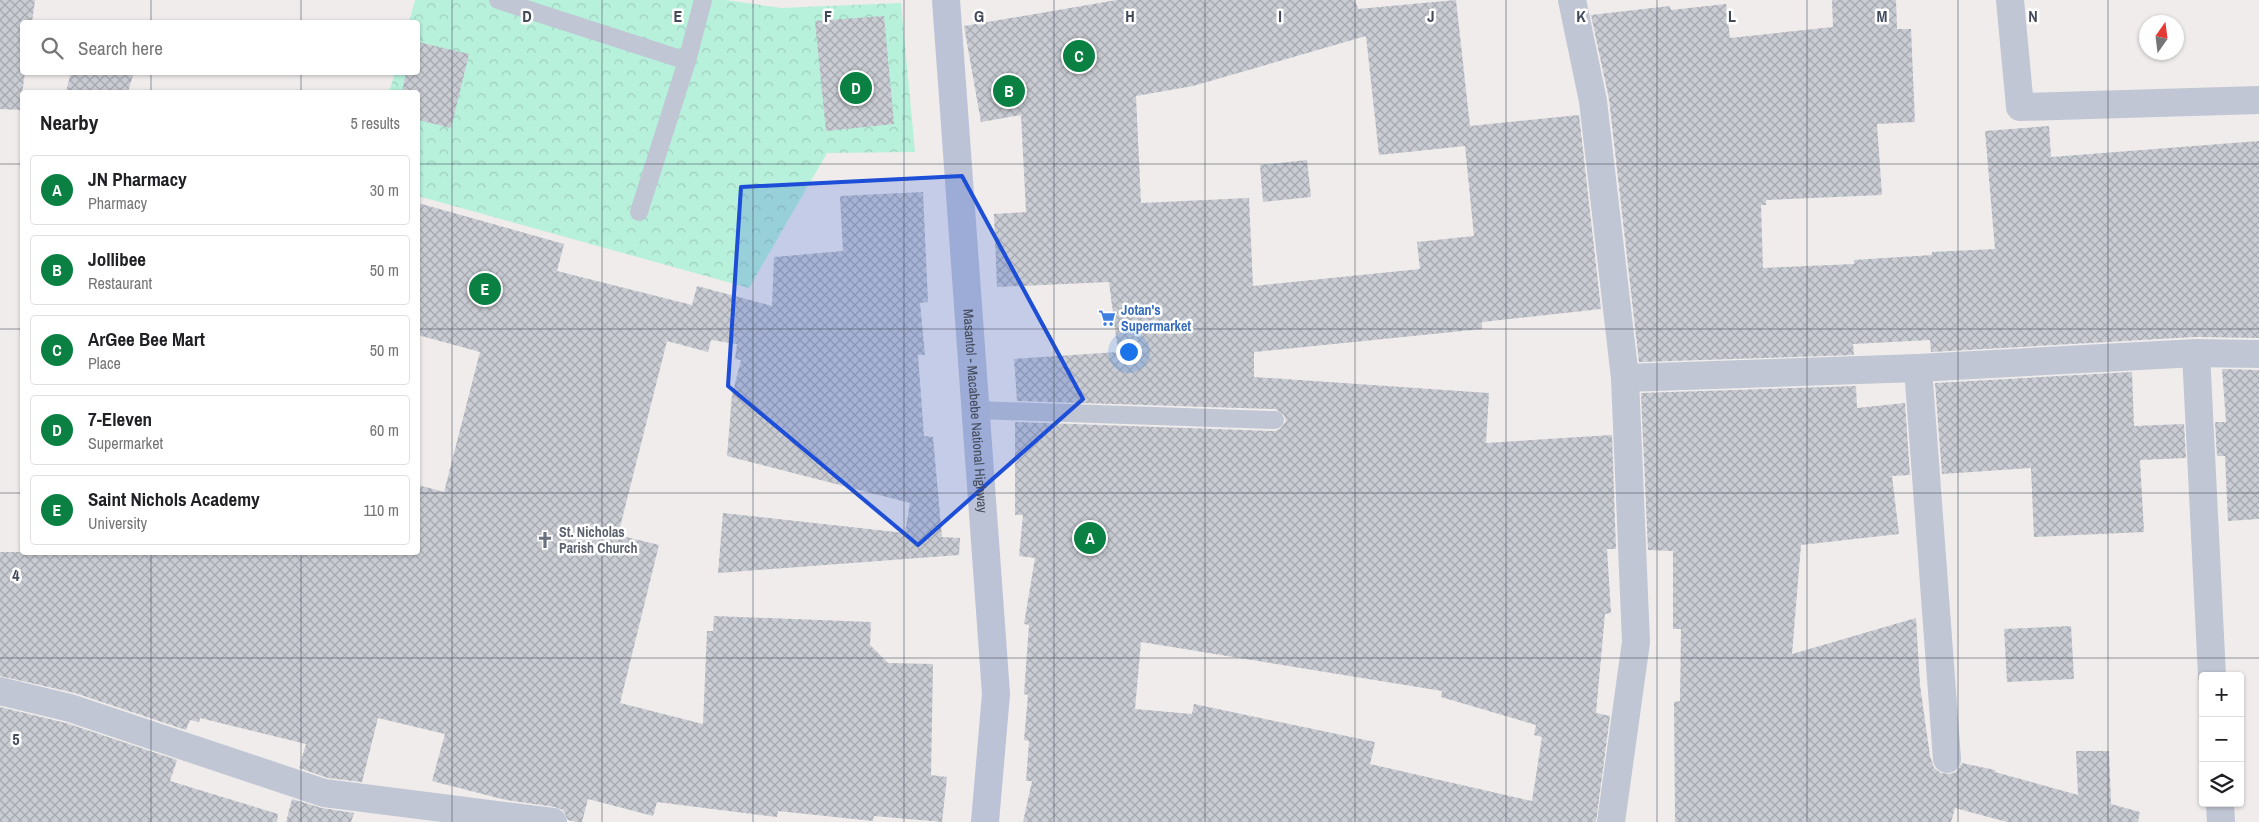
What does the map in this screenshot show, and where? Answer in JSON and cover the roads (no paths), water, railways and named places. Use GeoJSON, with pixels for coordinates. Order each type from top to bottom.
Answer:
{"type":"FeatureCollection","features":[{"type":"Feature","properties":{"kind":"main road","name":"Masantol - Macabebe National Highway"},"geometry":{"type":"LineString","coordinates":[[946,0],[996,694],[985,822]]}},
{"type":"Feature","properties":{"kind":"street"},"geometry":{"type":"LineString","coordinates":[[1572,0],[1593,101],[1625,378],[1636,642],[1611,822]]}},
{"type":"Feature","properties":{"kind":"street"},"geometry":{"type":"LineString","coordinates":[[2010,0],[2020,107],[2259,100]]}},
{"type":"Feature","properties":{"kind":"street"},"geometry":{"type":"LineString","coordinates":[[1625,378],[1918,368],[2196,353],[2259,354]]}},
{"type":"Feature","properties":{"kind":"street"},"geometry":{"type":"LineString","coordinates":[[2196,353],[2212,672]]}},
{"type":"Feature","properties":{"kind":"street"},"geometry":{"type":"LineString","coordinates":[[1918,368],[1947,759]]}},
{"type":"Feature","properties":{"kind":"street"},"geometry":{"type":"LineString","coordinates":[[0,691],[70,708],[324,793],[553,822]]}},
{"type":"Feature","properties":{"kind":"street"},"geometry":{"type":"LineString","coordinates":[[2220,807],[2221,822]]}},
{"type":"Feature","properties":{"kind":"lane"},"geometry":{"type":"LineString","coordinates":[[498,0],[687,61]]}},
{"type":"Feature","properties":{"kind":"lane"},"geometry":{"type":"LineString","coordinates":[[639,212],[687,61],[703,0]]}},
{"type":"Feature","properties":{"kind":"lane"},"geometry":{"type":"LineString","coordinates":[[975,410],[1275,420]]}},
{"type":"Feature","properties":{"kind":"place","name":"ArGee Bee Mart"},"geometry":{"type":"Point","coordinates":[1079,56]}},
{"type":"Feature","properties":{"kind":"place","name":"7-Eleven"},"geometry":{"type":"Point","coordinates":[856,88]}},
{"type":"Feature","properties":{"kind":"place","name":"Jollibee"},"geometry":{"type":"Point","coordinates":[1009,91]}},
{"type":"Feature","properties":{"kind":"place","name":"Saint Nichols Academy"},"geometry":{"type":"Point","coordinates":[485,289]}},
{"type":"Feature","properties":{"kind":"place","name":"Jotan's Supermarket"},"geometry":{"type":"Point","coordinates":[1107,318]}},
{"type":"Feature","properties":{"kind":"place","name":"JN Pharmacy"},"geometry":{"type":"Point","coordinates":[1090,538]}},
{"type":"Feature","properties":{"kind":"place","name":"St. Nicholas Parish Church"},"geometry":{"type":"Point","coordinates":[545,540]}}]}
